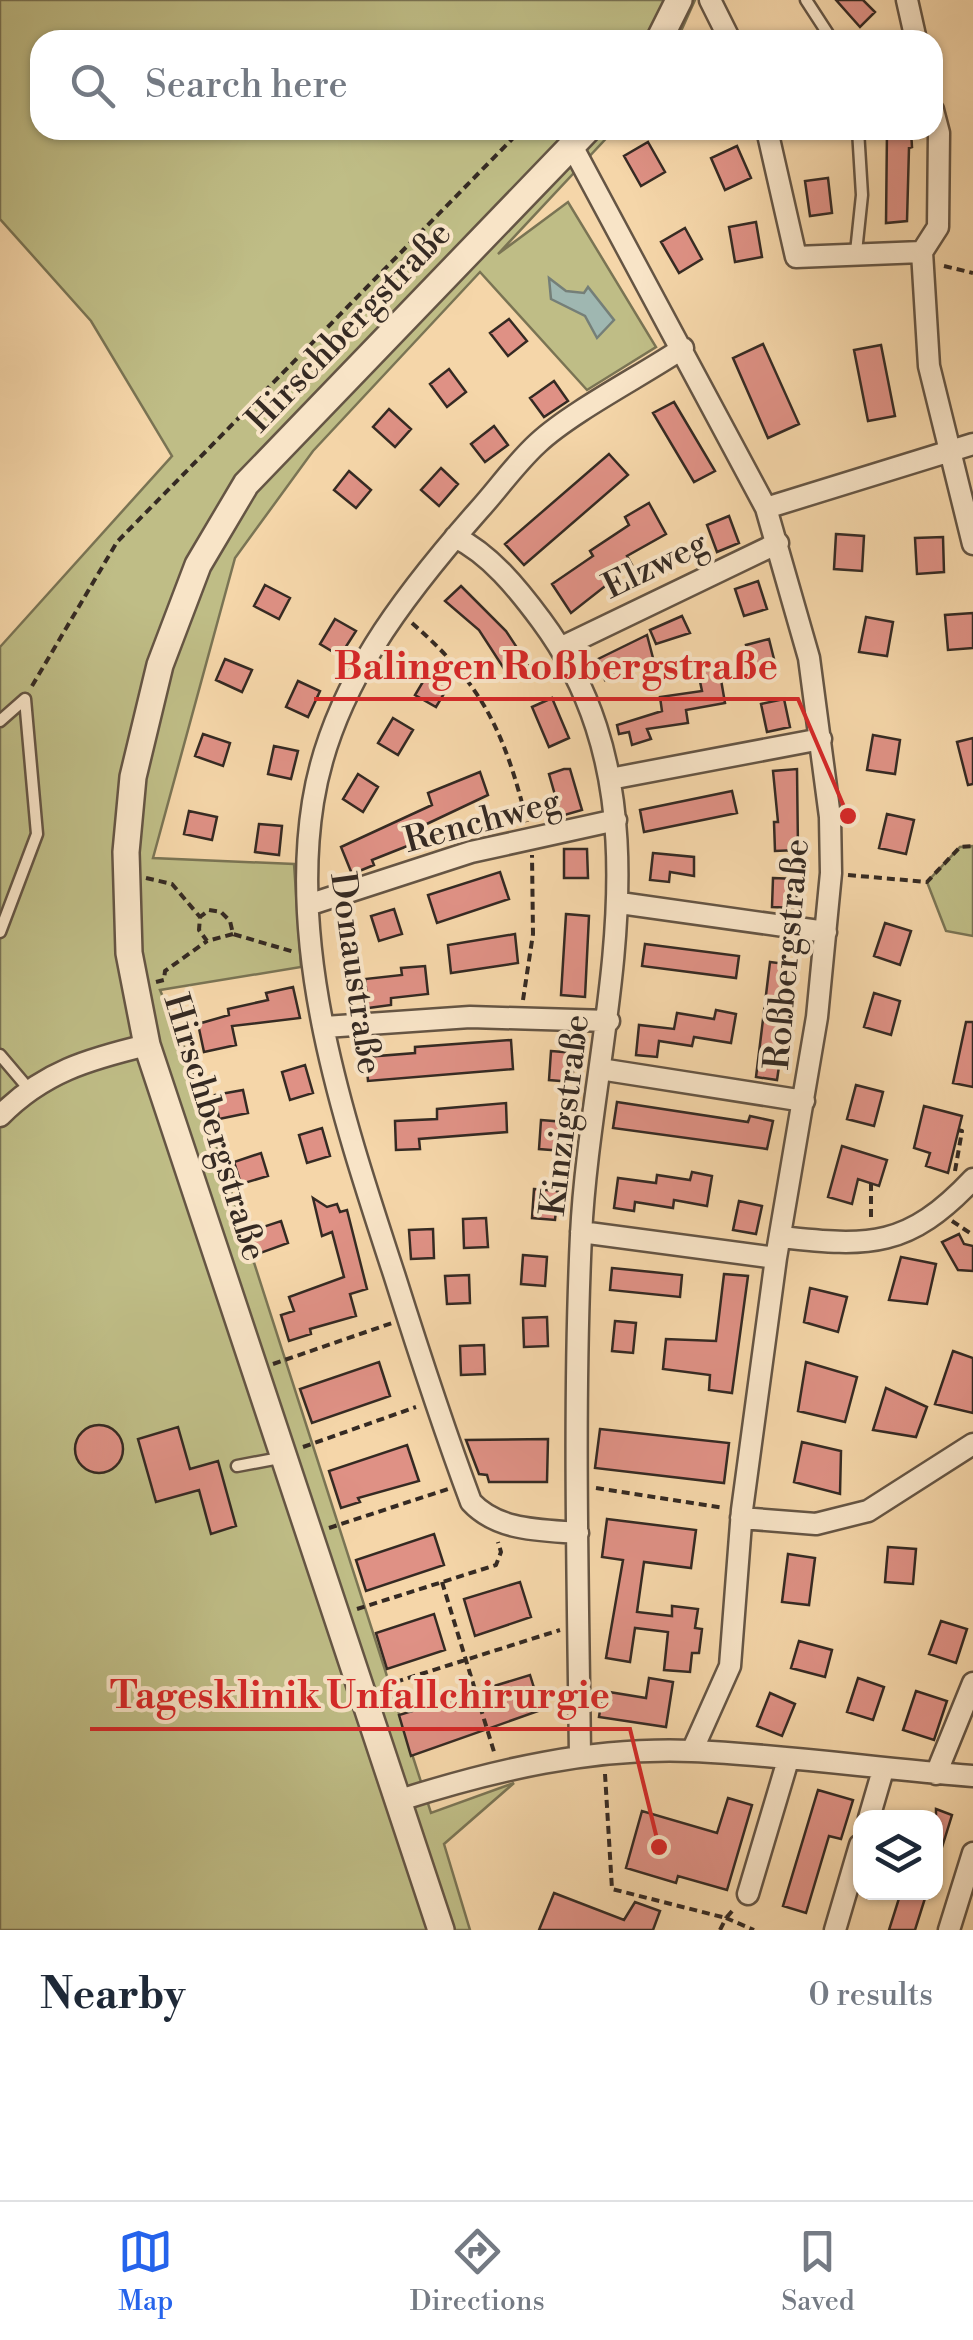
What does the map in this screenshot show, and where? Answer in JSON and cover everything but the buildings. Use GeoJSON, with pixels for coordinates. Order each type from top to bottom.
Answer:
{"type":"FeatureCollection","features":[{"type":"Feature","properties":{"kind":"street"},"geometry":{"type":"LineString","coordinates":[[665,30],[679,0]]}},
{"type":"Feature","properties":{"kind":"street"},"geometry":{"type":"LineString","coordinates":[[710,0],[725,30]]}},
{"type":"Feature","properties":{"kind":"street"},"geometry":{"type":"LineString","coordinates":[[907,0],[914,30]]}},
{"type":"Feature","properties":{"kind":"street","name":"Hirschbergstraße"},"geometry":{"type":"LineString","coordinates":[[441,1930],[292,1452],[147,1045],[129,953],[126,852],[131,796],[160,665],[198,565],[246,484],[578,140]]}},
{"type":"Feature","properties":{"kind":"street","name":"Roßbergstraße"},"geometry":{"type":"LineString","coordinates":[[581,140],[766,508],[778,543],[809,658],[821,739],[831,873],[804,1101],[778,1247],[742,1514],[730,1666],[692,1751]]}},
{"type":"Feature","properties":{"kind":"street"},"geometry":{"type":"LineString","coordinates":[[769,140],[796,257],[922,252]]}},
{"type":"Feature","properties":{"kind":"street"},"geometry":{"type":"LineString","coordinates":[[939,140],[938,227],[922,252],[929,366],[946,451],[973,544]]}},
{"type":"Feature","properties":{"kind":"street","name":"Donaustraße"},"geometry":{"type":"LineString","coordinates":[[502,1524],[486,1518],[471,1502],[365,1185],[326,1027],[308,905],[313,799],[330,737],[352,680],[397,610],[455,537],[540,441],[683,348]]}},
{"type":"Feature","properties":{"kind":"street"},"geometry":{"type":"LineString","coordinates":[[766,508],[973,444]]}},
{"type":"Feature","properties":{"kind":"street","name":"Kinzigstraße"},"geometry":{"type":"LineString","coordinates":[[455,537],[474,546],[523,595],[562,647],[593,713],[616,820],[620,903],[610,1020],[600,1069],[581,1232],[576,1485],[580,1756]]}},
{"type":"Feature","properties":{"kind":"street","name":"Elzweg"},"geometry":{"type":"LineString","coordinates":[[562,647],[778,543]]}},
{"type":"Feature","properties":{"kind":"street"},"geometry":{"type":"LineString","coordinates":[[610,779],[821,739]]}},
{"type":"Feature","properties":{"kind":"street","name":"Renchweg"},"geometry":{"type":"LineString","coordinates":[[308,905],[470,852],[616,820]]}},
{"type":"Feature","properties":{"kind":"street"},"geometry":{"type":"LineString","coordinates":[[620,903],[826,932]]}},
{"type":"Feature","properties":{"kind":"street"},"geometry":{"type":"LineString","coordinates":[[326,1027],[520,1019],[610,1020]]}},
{"type":"Feature","properties":{"kind":"street"},"geometry":{"type":"LineString","coordinates":[[0,1116],[28,1088],[101,1056],[147,1045]]}},
{"type":"Feature","properties":{"kind":"street"},"geometry":{"type":"LineString","coordinates":[[600,1069],[804,1101]]}},
{"type":"Feature","properties":{"kind":"street"},"geometry":{"type":"LineString","coordinates":[[581,1232],[778,1247],[871,1241],[900,1237],[942,1209],[968,1184]]}},
{"type":"Feature","properties":{"kind":"street"},"geometry":{"type":"LineString","coordinates":[[742,1514],[816,1524],[868,1511],[973,1444]]}},
{"type":"Feature","properties":{"kind":"street"},"geometry":{"type":"LineString","coordinates":[[502,1524],[578,1533]]}},
{"type":"Feature","properties":{"kind":"street"},"geometry":{"type":"LineString","coordinates":[[936,1774],[973,1683]]}},
{"type":"Feature","properties":{"kind":"street"},"geometry":{"type":"LineString","coordinates":[[400,1800],[500,1772],[604,1754],[692,1751],[973,1776]]}},
{"type":"Feature","properties":{"kind":"street"},"geometry":{"type":"LineString","coordinates":[[748,1894],[788,1760]]}},
{"type":"Feature","properties":{"kind":"street"},"geometry":{"type":"LineString","coordinates":[[871,1810],[883,1770]]}},
{"type":"Feature","properties":{"kind":"street"},"geometry":{"type":"LineString","coordinates":[[949,1930],[973,1853]]}},
{"type":"Feature","properties":{"kind":"street"},"geometry":{"type":"LineString","coordinates":[[835,1930],[853,1869]]}},
{"type":"Feature","properties":{"kind":"lane"},"geometry":{"type":"LineString","coordinates":[[806,0],[826,30]]}},
{"type":"Feature","properties":{"kind":"lane"},"geometry":{"type":"LineString","coordinates":[[856,252],[862,195],[859,140]]}},
{"type":"Feature","properties":{"kind":"lane"},"geometry":{"type":"LineString","coordinates":[[0,721],[25,699]]}},
{"type":"Feature","properties":{"kind":"lane"},"geometry":{"type":"LineString","coordinates":[[0,932],[38,834],[25,699]]}},
{"type":"Feature","properties":{"kind":"lane"},"geometry":{"type":"LineString","coordinates":[[0,1056],[28,1088]]}},
{"type":"Feature","properties":{"kind":"lane"},"geometry":{"type":"LineString","coordinates":[[238,1466],[292,1452]]}},
{"type":"Feature","properties":{"kind":"path"},"geometry":{"type":"LineString","coordinates":[[25,699],[117,542],[511,140]]}},
{"type":"Feature","properties":{"kind":"path"},"geometry":{"type":"LineString","coordinates":[[922,252],[937,264],[973,273]]}},
{"type":"Feature","properties":{"kind":"path"},"geometry":{"type":"LineString","coordinates":[[397,610],[448,654],[483,700],[504,738],[531,839],[533,934],[520,1019]]}},
{"type":"Feature","properties":{"kind":"path"},"geometry":{"type":"LineString","coordinates":[[831,873],[927,882],[960,847],[973,846]]}},
{"type":"Feature","properties":{"kind":"path"},"geometry":{"type":"LineString","coordinates":[[142,890],[142,878],[172,884],[200,917]]}},
{"type":"Feature","properties":{"kind":"path"},"geometry":{"type":"LineString","coordinates":[[207,941],[198,930],[200,917],[209,910],[221,912],[230,921],[232,934]]}},
{"type":"Feature","properties":{"kind":"path"},"geometry":{"type":"LineString","coordinates":[[150,983],[164,980],[165,971],[180,956],[207,941],[232,934],[300,954]]}},
{"type":"Feature","properties":{"kind":"path"},"geometry":{"type":"LineString","coordinates":[[958,1130],[962,1131],[953,1168],[968,1184]]}},
{"type":"Feature","properties":{"kind":"path"},"geometry":{"type":"LineString","coordinates":[[871,1184],[871,1241]]}},
{"type":"Feature","properties":{"kind":"path"},"geometry":{"type":"LineString","coordinates":[[942,1209],[955,1226],[973,1235]]}},
{"type":"Feature","properties":{"kind":"path"},"geometry":{"type":"LineString","coordinates":[[269,1366],[408,1318]]}},
{"type":"Feature","properties":{"kind":"path"},"geometry":{"type":"LineString","coordinates":[[292,1452],[435,1401]]}},
{"type":"Feature","properties":{"kind":"path"},"geometry":{"type":"LineString","coordinates":[[324,1530],[464,1484]]}},
{"type":"Feature","properties":{"kind":"path"},"geometry":{"type":"LineString","coordinates":[[576,1485],[742,1514]]}},
{"type":"Feature","properties":{"kind":"path"},"geometry":{"type":"LineString","coordinates":[[340,1614],[496,1565],[502,1524]]}},
{"type":"Feature","properties":{"kind":"path"},"geometry":{"type":"LineString","coordinates":[[442,1582],[500,1772]]}},
{"type":"Feature","properties":{"kind":"path"},"geometry":{"type":"LineString","coordinates":[[378,1688],[579,1625]]}},
{"type":"Feature","properties":{"kind":"path"},"geometry":{"type":"LineString","coordinates":[[604,1754],[612,1889],[726,1918],[754,1930]]}},
{"type":"Feature","properties":{"kind":"path"},"geometry":{"type":"LineString","coordinates":[[720,1930],[748,1894]]}},
{"type":"Feature","properties":{"kind":"shaded area"},"geometry":{"type":"Polygon","coordinates":[[[0,0],[695,0],[682,30],[30,30],[30,140],[605,140],[498,254],[568,202],[656,347],[587,390],[480,272],[313,451],[235,558],[153,858],[294,864],[301,967],[160,990],[186,1051],[431,1813],[514,1783],[444,1844],[470,1930],[0,1930],[0,647],[172,456],[91,321],[0,219],[0,0]]]}},
{"type":"Feature","properties":{"kind":"shaded area"},"geometry":{"type":"Polygon","coordinates":[[[973,846],[973,936],[946,931],[927,882],[960,847],[973,846]]]}},
{"type":"Feature","properties":{"kind":"water"},"geometry":{"type":"Polygon","coordinates":[[[549,278],[566,291],[584,293],[588,287],[614,320],[597,338],[585,316],[551,299],[549,278]]]}},
{"type":"Feature","properties":{"kind":"place","name":"Balingen Roßbergstraße"},"geometry":{"type":"Point","coordinates":[848,816]}},
{"type":"Feature","properties":{"kind":"place","name":"Tagesklinik Unfallchirurgie"},"geometry":{"type":"Point","coordinates":[659,1847]}}]}
